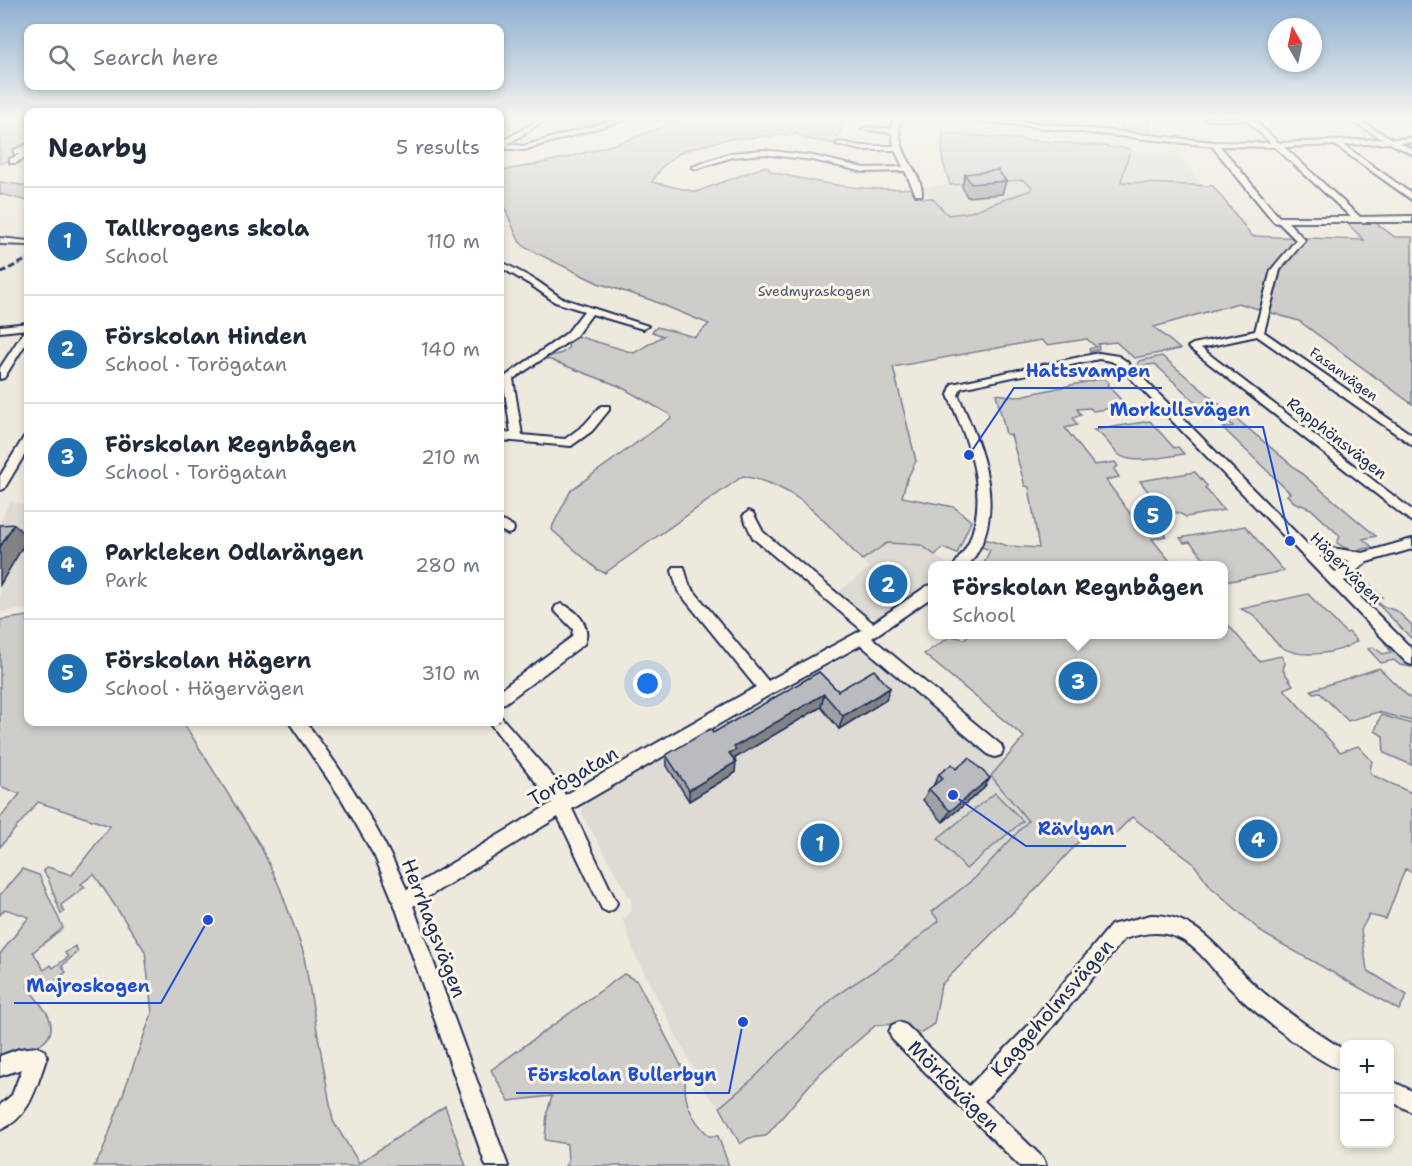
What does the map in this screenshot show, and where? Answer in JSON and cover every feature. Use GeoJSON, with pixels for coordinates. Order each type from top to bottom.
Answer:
{"type":"FeatureCollection","features":[{"type":"Feature","properties":{"kind":"street"},"geometry":{"type":"LineString","coordinates":[[908,172],[919,193]]}},
{"type":"Feature","properties":{"kind":"street"},"geometry":{"type":"LineString","coordinates":[[1237,172],[1276,220],[1412,219]]}},
{"type":"Feature","properties":{"kind":"street"},"geometry":{"type":"LineString","coordinates":[[1308,172],[1359,220]]}},
{"type":"Feature","properties":{"kind":"street"},"geometry":{"type":"LineString","coordinates":[[1377,172],[1412,198]]}},
{"type":"Feature","properties":{"kind":"street"},"geometry":{"type":"LineString","coordinates":[[1259,333],[1276,270],[1301,240],[1281,220]]}},
{"type":"Feature","properties":{"kind":"street"},"geometry":{"type":"LineString","coordinates":[[5,241],[24,241]]}},
{"type":"Feature","properties":{"kind":"street"},"geometry":{"type":"LineString","coordinates":[[504,266],[558,300],[643,326]]}},
{"type":"Feature","properties":{"kind":"street"},"geometry":{"type":"LineString","coordinates":[[504,276],[513,271]]}},
{"type":"Feature","properties":{"kind":"street"},"geometry":{"type":"LineString","coordinates":[[517,438],[504,377],[571,336],[590,310]]}},
{"type":"Feature","properties":{"kind":"street"},"geometry":{"type":"LineString","coordinates":[[0,329],[24,326]]}},
{"type":"Feature","properties":{"kind":"street","name":"Rapphönsvägen"},"geometry":{"type":"LineString","coordinates":[[1259,333],[1193,347],[1412,517]]}},
{"type":"Feature","properties":{"kind":"street","name":"Fasanvägen"},"geometry":{"type":"LineString","coordinates":[[1259,333],[1412,441]]}},
{"type":"Feature","properties":{"kind":"street"},"geometry":{"type":"LineString","coordinates":[[0,376],[24,339]]}},
{"type":"Feature","properties":{"kind":"street","name":"Hägervägen"},"geometry":{"type":"LineString","coordinates":[[966,561],[979,533],[983,484],[978,456],[953,395],[956,386],[1099,356],[1114,358],[1122,363],[1412,659]]}},
{"type":"Feature","properties":{"kind":"street"},"geometry":{"type":"LineString","coordinates":[[504,436],[567,443],[588,428],[605,408]]}},
{"type":"Feature","properties":{"kind":"street"},"geometry":{"type":"LineString","coordinates":[[0,486],[24,448]]}},
{"type":"Feature","properties":{"kind":"street"},"geometry":{"type":"LineString","coordinates":[[749,516],[758,535],[995,750]]}},
{"type":"Feature","properties":{"kind":"street"},"geometry":{"type":"LineString","coordinates":[[1335,581],[1363,558],[1412,544]]}},
{"type":"Feature","properties":{"kind":"street"},"geometry":{"type":"LineString","coordinates":[[1303,548],[1363,558]]}},
{"type":"Feature","properties":{"kind":"street"},"geometry":{"type":"LineString","coordinates":[[680,571],[683,587],[766,689]]}},
{"type":"Feature","properties":{"kind":"street","name":"Torögatan"},"geometry":{"type":"LineString","coordinates":[[403,902],[560,807],[867,634],[928,593]]}},
{"type":"Feature","properties":{"kind":"street"},"geometry":{"type":"LineString","coordinates":[[504,695],[579,640],[580,627],[561,610]]}},
{"type":"Feature","properties":{"kind":"street","name":"Herrhagsvägen"},"geometry":{"type":"LineString","coordinates":[[300,726],[347,792],[381,851],[403,902],[497,1166]]}},
{"type":"Feature","properties":{"kind":"street"},"geometry":{"type":"LineString","coordinates":[[499,726],[555,792],[560,807],[608,903]]}},
{"type":"Feature","properties":{"kind":"street","name":"Kaggeholmsvägen"},"geometry":{"type":"LineString","coordinates":[[969,1101],[1034,1034],[1118,932],[1144,924],[1163,923],[1184,931],[1206,946],[1239,984],[1280,1017],[1340,1059]]}},
{"type":"Feature","properties":{"kind":"street","name":"Mörkövägen"},"geometry":{"type":"LineString","coordinates":[[899,1032],[1035,1166]]}},
{"type":"Feature","properties":{"kind":"street"},"geometry":{"type":"LineString","coordinates":[[0,1066],[19,1059],[37,1057],[20,1101],[0,1119]]}},
{"type":"Feature","properties":{"kind":"street"},"geometry":{"type":"LineString","coordinates":[[1394,1093],[1412,1102]]}},
{"type":"Feature","properties":{"kind":"shaded area"},"geometry":{"type":"Polygon","coordinates":[[[1124,172],[1193,172],[1201,184],[1121,182],[1124,172]]]}},
{"type":"Feature","properties":{"kind":"shaded area"},"geometry":{"type":"Polygon","coordinates":[[[1023,180],[1032,187],[1031,190],[970,212],[948,215],[921,187],[1023,180]]]}},
{"type":"Feature","properties":{"kind":"shaded area"},"geometry":{"type":"Polygon","coordinates":[[[10,501],[24,505],[24,609],[0,612],[0,522],[10,501]]]}},
{"type":"Feature","properties":{"kind":"shaded area"},"geometry":{"type":"Polygon","coordinates":[[[887,543],[921,545],[943,561],[928,561],[928,584],[880,617],[865,616],[837,593],[869,568],[862,560],[887,543]]]}},
{"type":"Feature","properties":{"kind":"shaded area"},"geometry":{"type":"Polygon","coordinates":[[[867,645],[933,703],[1018,771],[1064,815],[720,1107],[706,1093],[635,955],[623,920],[632,909],[631,900],[582,814],[582,802],[867,645]]]}},
{"type":"Feature","properties":{"kind":"green space","name":"Svedmyraskogen"},"geometry":{"type":"Polygon","coordinates":[[[504,172],[658,172],[652,182],[696,192],[749,172],[774,172],[841,186],[876,189],[912,188],[912,192],[919,197],[932,198],[948,215],[970,212],[1031,190],[1032,187],[1023,180],[950,185],[946,172],[1124,172],[1121,182],[1213,186],[1252,236],[1364,240],[1346,222],[1373,221],[1395,237],[1412,237],[1412,404],[1299,321],[1238,303],[1154,327],[1180,349],[1134,358],[1116,342],[1098,344],[1099,349],[1090,352],[1089,349],[1096,347],[1087,339],[1047,345],[1041,340],[893,367],[916,461],[907,479],[902,497],[954,507],[971,521],[957,554],[943,548],[935,555],[921,545],[887,543],[862,560],[823,519],[796,497],[763,481],[743,476],[605,573],[598,570],[552,530],[553,525],[571,490],[671,418],[669,414],[619,386],[545,358],[562,353],[569,347],[567,344],[577,336],[634,353],[663,336],[652,332],[657,327],[695,337],[709,324],[651,300],[598,283],[526,248],[519,241],[504,206],[504,172]]]}},
{"type":"Feature","properties":{"kind":"green space"},"geometry":{"type":"Polygon","coordinates":[[[0,182],[24,185],[24,200],[0,194],[0,182]]]}},
{"type":"Feature","properties":{"kind":"green space"},"geometry":{"type":"Polygon","coordinates":[[[1162,356],[1376,536],[1363,539],[1372,547],[1353,550],[1337,543],[1340,536],[1311,509],[1294,502],[1287,495],[1290,493],[1223,428],[1233,426],[1220,414],[1210,416],[1155,364],[1141,366],[1148,373],[1141,374],[1135,368],[1139,361],[1162,356]]]}},
{"type":"Feature","properties":{"kind":"green space"},"geometry":{"type":"Polygon","coordinates":[[[1104,378],[1109,383],[1107,385],[1127,406],[1093,411],[1090,408],[1077,409],[1081,415],[1073,418],[1077,425],[1065,428],[1094,465],[1115,462],[1118,466],[1114,469],[1119,477],[1106,480],[1136,522],[1163,516],[1167,522],[1160,526],[1166,536],[1152,539],[1170,561],[985,561],[990,550],[981,547],[984,539],[1008,546],[1039,548],[1029,487],[1025,486],[1011,435],[1006,434],[996,394],[1016,397],[1104,378]]]}},
{"type":"Feature","properties":{"kind":"green space"},"geometry":{"type":"Polygon","coordinates":[[[1150,421],[1174,448],[1178,447],[1184,454],[1140,460],[1124,458],[1094,430],[1150,421]]]}},
{"type":"Feature","properties":{"kind":"green space"},"geometry":{"type":"Polygon","coordinates":[[[1195,472],[1224,510],[1186,517],[1179,513],[1163,511],[1140,481],[1195,472]]]}},
{"type":"Feature","properties":{"kind":"green space"},"geometry":{"type":"Polygon","coordinates":[[[1245,526],[1284,571],[1230,581],[1228,580],[1228,561],[1207,561],[1190,542],[1184,543],[1180,538],[1245,526]]]}},
{"type":"Feature","properties":{"kind":"green space"},"geometry":{"type":"Polygon","coordinates":[[[1356,577],[1363,578],[1382,597],[1373,596],[1382,606],[1397,611],[1412,625],[1412,639],[1366,592],[1358,593],[1351,585],[1356,577]]]}},
{"type":"Feature","properties":{"kind":"green space"},"geometry":{"type":"Polygon","coordinates":[[[1308,594],[1346,633],[1349,632],[1357,641],[1330,652],[1298,653],[1276,643],[1256,617],[1241,609],[1308,594]]]}},
{"type":"Feature","properties":{"kind":"green space"},"geometry":{"type":"Polygon","coordinates":[[[24,617],[24,726],[186,726],[260,845],[280,888],[303,951],[333,1121],[359,1163],[445,1106],[466,1166],[94,1166],[102,1153],[152,1013],[145,951],[94,874],[81,884],[85,887],[61,905],[64,912],[61,914],[48,878],[43,871],[48,867],[72,875],[110,826],[38,802],[0,847],[0,818],[20,794],[0,786],[0,620],[24,617]]]}},
{"type":"Feature","properties":{"kind":"green space"},"geometry":{"type":"Polygon","coordinates":[[[1228,625],[1259,661],[1281,656],[1285,663],[1283,670],[1293,685],[1284,689],[1340,752],[1358,746],[1372,761],[1370,771],[1372,775],[1412,793],[1412,872],[1405,869],[1386,919],[1369,915],[1361,930],[1367,970],[1407,995],[1399,1010],[1264,934],[1211,887],[1193,863],[1132,817],[1111,838],[1106,833],[1091,828],[1034,891],[941,985],[934,1024],[920,1033],[901,1024],[876,1025],[819,1074],[766,1136],[749,1138],[740,1144],[720,1107],[755,1077],[835,996],[892,959],[939,921],[932,912],[975,878],[1028,821],[991,776],[1024,737],[924,654],[946,639],[1228,639],[1228,625]]]}},
{"type":"Feature","properties":{"kind":"green space"},"geometry":{"type":"Polygon","coordinates":[[[1385,643],[1411,667],[1400,665],[1394,660],[1381,663],[1368,649],[1373,647],[1383,654],[1391,652],[1385,643]]]}},
{"type":"Feature","properties":{"kind":"green space"},"geometry":{"type":"Polygon","coordinates":[[[1379,668],[1412,700],[1412,721],[1378,712],[1348,721],[1319,692],[1314,693],[1311,690],[1379,668]]]}},
{"type":"Feature","properties":{"kind":"green space"},"geometry":{"type":"Polygon","coordinates":[[[1381,715],[1412,724],[1412,765],[1384,753],[1383,736],[1375,731],[1381,715]]]}},
{"type":"Feature","properties":{"kind":"green space"},"geometry":{"type":"Polygon","coordinates":[[[995,793],[1023,821],[966,869],[938,838],[995,793]]]}},
{"type":"Feature","properties":{"kind":"green space"},"geometry":{"type":"Polygon","coordinates":[[[22,869],[39,875],[63,928],[33,952],[44,970],[51,965],[53,968],[68,957],[65,953],[75,946],[78,951],[62,966],[66,972],[49,986],[36,977],[28,984],[28,988],[48,1015],[51,1026],[50,1034],[45,1041],[28,1050],[0,1056],[0,954],[29,917],[5,909],[0,915],[0,895],[22,869]]]}},
{"type":"Feature","properties":{"kind":"green space"},"geometry":{"type":"Polygon","coordinates":[[[624,974],[637,981],[686,1075],[685,1093],[689,1108],[697,1123],[709,1136],[718,1136],[729,1166],[565,1166],[568,1161],[567,1144],[545,1140],[547,1113],[552,1096],[509,1101],[491,1070],[624,974]]]}},
{"type":"Feature","properties":{"kind":"building"},"geometry":{"type":"Polygon","coordinates":[[[1000,172],[1006,181],[971,184],[965,174],[1000,172]]]}},
{"type":"Feature","properties":{"kind":"building"},"geometry":{"type":"Polygon","coordinates":[[[14,524],[0,547],[0,525],[14,524]]]}},
{"type":"Feature","properties":{"kind":"building"},"geometry":{"type":"Polygon","coordinates":[[[874,670],[890,688],[843,716],[824,694],[734,747],[736,750],[729,753],[736,762],[689,790],[666,755],[710,729],[713,733],[819,672],[838,691],[874,670]]]}},
{"type":"Feature","properties":{"kind":"building"},"geometry":{"type":"Polygon","coordinates":[[[969,758],[990,778],[950,811],[929,789],[943,778],[939,774],[952,764],[956,769],[969,758]]]}},
{"type":"Feature","properties":{"kind":"railway"},"geometry":{"type":"LineString","coordinates":[[0,273],[24,261]]}},
{"type":"Feature","properties":{"kind":"place","name":"Hattsvampen"},"geometry":{"type":"Point","coordinates":[969,455]}},
{"type":"Feature","properties":{"kind":"place","name":"Förskolan Hägern"},"geometry":{"type":"Point","coordinates":[1153,515]}},
{"type":"Feature","properties":{"kind":"place","name":"Morkullsvägen"},"geometry":{"type":"Point","coordinates":[1290,541]}},
{"type":"Feature","properties":{"kind":"place","name":"Förskolan Hinden"},"geometry":{"type":"Point","coordinates":[888,584]}},
{"type":"Feature","properties":{"kind":"place","name":"Förskolan Regnbågen"},"geometry":{"type":"Point","coordinates":[1078,681]}},
{"type":"Feature","properties":{"kind":"place","name":"Rävlyan"},"geometry":{"type":"Point","coordinates":[953,795]}},
{"type":"Feature","properties":{"kind":"place","name":"Parkleken Odlarängen"},"geometry":{"type":"Point","coordinates":[1258,839]}},
{"type":"Feature","properties":{"kind":"place","name":"Tallkrogens skola"},"geometry":{"type":"Point","coordinates":[820,843]}},
{"type":"Feature","properties":{"kind":"place","name":"Majroskogen"},"geometry":{"type":"Point","coordinates":[208,920]}},
{"type":"Feature","properties":{"kind":"place","name":"Förskolan Bullerbyn"},"geometry":{"type":"Point","coordinates":[743,1022]}}]}
